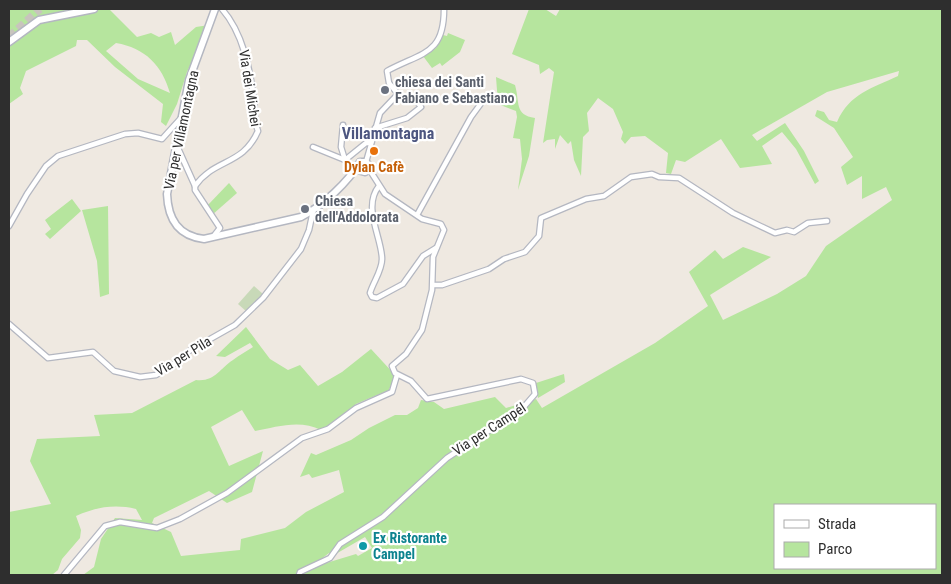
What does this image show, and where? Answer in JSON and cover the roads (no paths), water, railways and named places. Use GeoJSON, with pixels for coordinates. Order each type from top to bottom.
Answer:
{"type":"FeatureCollection","features":[{"type":"Feature","properties":{"kind":"street"},"geometry":{"type":"LineString","coordinates":[[9,42],[39,20],[94,9]]}},
{"type":"Feature","properties":{"kind":"street","name":"Via per Villamontagna"},"geometry":{"type":"LineString","coordinates":[[215,9],[214,19],[192,70],[167,194],[170,216],[176,226],[188,236],[204,238],[301,217],[313,211],[358,168],[360,162],[366,162]]}},
{"type":"Feature","properties":{"kind":"street","name":"Via dei Michei"},"geometry":{"type":"LineString","coordinates":[[195,186],[207,172],[245,152],[253,143],[258,131],[255,121],[252,86],[242,42],[222,9]]}},
{"type":"Feature","properties":{"kind":"street"},"geometry":{"type":"LineString","coordinates":[[375,128],[407,118],[421,107],[415,99],[404,100],[398,94],[389,83],[387,71],[436,45],[442,32],[444,9]]}},
{"type":"Feature","properties":{"kind":"street"},"geometry":{"type":"LineString","coordinates":[[64,575],[105,526],[120,522],[150,528],[166,525],[227,493],[287,447],[302,438],[328,429],[360,405],[392,392],[397,375],[391,368],[404,356],[420,334],[433,285],[433,260],[436,248],[443,236],[443,227],[438,222],[422,220],[385,194],[366,162],[378,117],[383,108],[398,94]]}},
{"type":"Feature","properties":{"kind":"street"},"geometry":{"type":"LineString","coordinates":[[417,215],[471,116],[485,98]]}},
{"type":"Feature","properties":{"kind":"street"},"geometry":{"type":"LineString","coordinates":[[9,226],[46,166],[58,156],[125,134],[148,134],[162,139],[181,118]]}},
{"type":"Feature","properties":{"kind":"street"},"geometry":{"type":"LineString","coordinates":[[343,125],[341,150],[345,160]]}},
{"type":"Feature","properties":{"kind":"street"},"geometry":{"type":"LineString","coordinates":[[345,160],[366,143],[370,143]]}},
{"type":"Feature","properties":{"kind":"street"},"geometry":{"type":"LineString","coordinates":[[176,145],[210,216],[220,228],[213,237]]}},
{"type":"Feature","properties":{"kind":"street"},"geometry":{"type":"LineString","coordinates":[[313,147],[345,160]]}},
{"type":"Feature","properties":{"kind":"street"},"geometry":{"type":"LineString","coordinates":[[358,168],[363,172],[369,169]]}},
{"type":"Feature","properties":{"kind":"street"},"geometry":{"type":"LineString","coordinates":[[433,285],[442,285],[489,269],[504,259],[525,252],[539,236],[541,218],[586,199],[604,196],[617,184],[631,176],[652,174],[659,177],[679,178],[733,213],[774,233],[787,230],[794,232],[808,224],[827,221]]}},
{"type":"Feature","properties":{"kind":"street"},"geometry":{"type":"LineString","coordinates":[[379,186],[374,192],[373,220],[382,260],[370,293],[372,297],[377,298],[403,284],[423,256],[436,248]]}},
{"type":"Feature","properties":{"kind":"street","name":"Via per Pila"},"geometry":{"type":"LineString","coordinates":[[9,324],[48,358],[93,352],[114,371],[140,377],[156,374],[175,363],[189,351],[235,325],[250,312],[301,249],[309,230],[313,211]]}},
{"type":"Feature","properties":{"kind":"street","name":"Via per Campél"},"geometry":{"type":"LineString","coordinates":[[299,575],[330,558],[340,544],[384,518],[447,458],[522,409],[532,401],[536,391],[532,381],[521,379],[427,399],[411,381],[397,375]]}},
{"type":"Feature","properties":{"kind":"tunnel"},"geometry":{"type":"LineString","coordinates":[[9,37],[40,9]]}},
{"type":"Feature","properties":{"kind":"place","name":"chiesa dei Santi Fabiano e Sebastiano"},"geometry":{"type":"Point","coordinates":[385,90]}},
{"type":"Feature","properties":{"kind":"place","name":"Dylan Cafè"},"geometry":{"type":"Point","coordinates":[374,151]}},
{"type":"Feature","properties":{"kind":"place","name":"Chiesa dell'Addolorata"},"geometry":{"type":"Point","coordinates":[305,209]}},
{"type":"Feature","properties":{"kind":"place","name":"Ex Ristorante Campel"},"geometry":{"type":"Point","coordinates":[363,546]}},
{"type":"Feature","properties":{"kind":"district","name":"Villamontagna"},"geometry":{"type":"Point","coordinates":[388,133]}}]}
